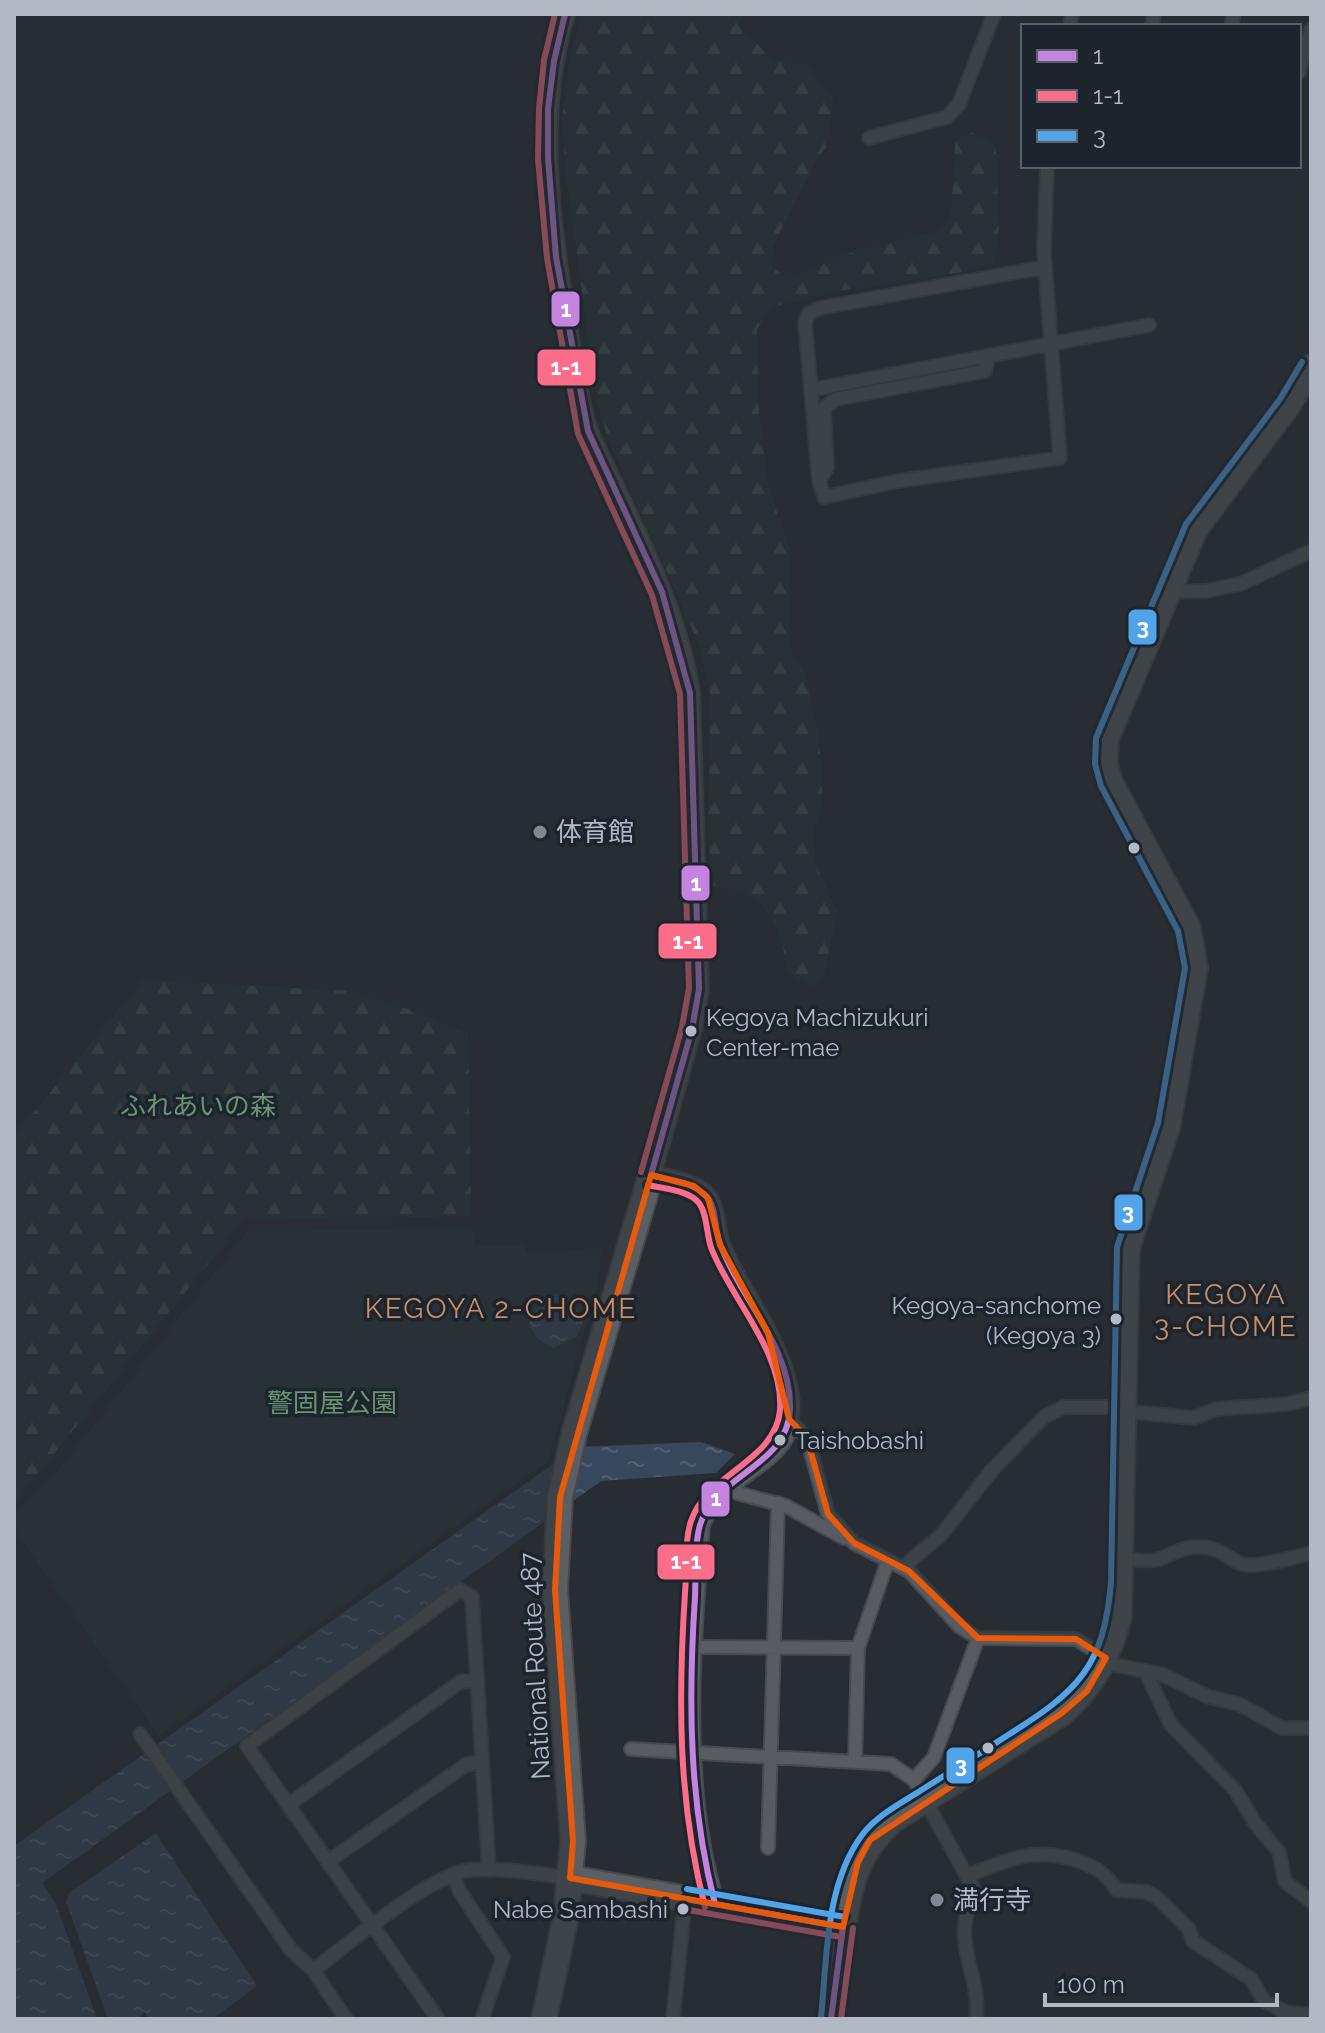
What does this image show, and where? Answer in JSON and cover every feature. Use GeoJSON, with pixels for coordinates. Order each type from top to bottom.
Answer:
{"type":"FeatureCollection","features":[{"type":"Feature","properties":{"kind":"highway"},"geometry":{"type":"LineString","coordinates":[[570,1878],[843,1927],[858,1862],[870,1840],[919,1790],[1062,1713],[1087,1691],[1105,1661],[1119,1617],[1127,1248],[1168,1125],[1195,968],[1188,928],[1110,782],[1105,763],[1106,739],[1195,529],[1288,405],[1311,367]]}},
{"type":"Feature","properties":{"kind":"highway","name":"National Route 487"},"geometry":{"type":"LineString","coordinates":[[544,2019],[555,1979],[573,1841],[555,1590],[556,1539],[574,1434],[651,1175]]}},
{"type":"Feature","properties":{"kind":"street"},"geometry":{"type":"LineString","coordinates":[[565,14],[555,48],[545,152],[580,402],[588,431],[667,604],[684,655],[690,693],[699,989],[692,1029],[651,1175],[694,1186],[708,1198],[720,1245],[768,1333],[788,1396],[789,1419],[784,1436],[773,1450],[722,1489],[700,1525],[692,1753],[701,1855],[715,1904]]}},
{"type":"Feature","properties":{"kind":"street"},"geometry":{"type":"LineString","coordinates":[[869,138],[947,117],[959,104],[994,14]]}},
{"type":"Feature","properties":{"kind":"street"},"geometry":{"type":"LineString","coordinates":[[1301,65],[1311,30]]}},
{"type":"Feature","properties":{"kind":"street"},"geometry":{"type":"LineString","coordinates":[[1045,267],[820,308],[808,314],[805,323],[819,481],[824,497],[898,481],[1060,458],[1045,267],[1047,168]]}},
{"type":"Feature","properties":{"kind":"street"},"geometry":{"type":"LineString","coordinates":[[811,390],[1149,325]]}},
{"type":"Feature","properties":{"kind":"street"},"geometry":{"type":"LineString","coordinates":[[819,481],[827,468],[824,408],[836,399],[985,371],[988,358]]}},
{"type":"Feature","properties":{"kind":"street"},"geometry":{"type":"LineString","coordinates":[[1167,592],[1205,591],[1240,584],[1311,551]]}},
{"type":"Feature","properties":{"kind":"street"},"geometry":{"type":"LineString","coordinates":[[903,1567],[942,1534],[992,1470],[1045,1416],[1064,1407],[1124,1409],[1194,1418],[1216,1409],[1288,1404],[1311,1398]]}},
{"type":"Feature","properties":{"kind":"street"},"geometry":{"type":"LineString","coordinates":[[789,1419],[807,1438],[828,1514],[854,1543]]}},
{"type":"Feature","properties":{"kind":"street"},"geometry":{"type":"LineString","coordinates":[[722,1489],[778,1503],[887,1563],[903,1567],[960,1627],[978,1638],[1076,1639],[1105,1661],[1161,1674],[1209,1697],[1239,1704],[1282,1728],[1311,1728]]}},
{"type":"Feature","properties":{"kind":"street"},"geometry":{"type":"LineString","coordinates":[[768,1848],[778,1503]]}},
{"type":"Feature","properties":{"kind":"street"},"geometry":{"type":"LineString","coordinates":[[1121,1559],[1157,1560],[1175,1550],[1216,1548],[1238,1563],[1257,1566],[1277,1558],[1311,1553]]}},
{"type":"Feature","properties":{"kind":"street"},"geometry":{"type":"LineString","coordinates":[[855,1762],[858,1648],[887,1563]]}},
{"type":"Feature","properties":{"kind":"street"},"geometry":{"type":"LineString","coordinates":[[438,2019],[247,1746],[460,1590],[472,1597],[489,1870]]}},
{"type":"Feature","properties":{"kind":"street"},"geometry":{"type":"LineString","coordinates":[[919,1790],[978,1638]]}},
{"type":"Feature","properties":{"kind":"street"},"geometry":{"type":"LineString","coordinates":[[694,1647],[858,1648]]}},
{"type":"Feature","properties":{"kind":"street"},"geometry":{"type":"LineString","coordinates":[[1145,1671],[1171,1725],[1235,1790],[1255,1823],[1279,1852],[1285,1882],[1311,1901]]}},
{"type":"Feature","properties":{"kind":"street"},"geometry":{"type":"LineString","coordinates":[[288,1805],[460,1682],[477,1680]]}},
{"type":"Feature","properties":{"kind":"street"},"geometry":{"type":"LineString","coordinates":[[140,1734],[291,1950],[313,1970],[346,2019]]}},
{"type":"Feature","properties":{"kind":"street"},"geometry":{"type":"LineString","coordinates":[[631,1749],[891,1764],[919,1790],[976,1893],[966,1909],[964,1949],[976,1995],[976,2019]]}},
{"type":"Feature","properties":{"kind":"street"},"geometry":{"type":"LineString","coordinates":[[329,1861],[467,1764],[482,1762]]}},
{"type":"Feature","properties":{"kind":"street"},"geometry":{"type":"LineString","coordinates":[[968,1875],[1036,1855],[1070,1859],[1097,1869],[1116,1890],[1147,1892],[1155,1896],[1189,1929],[1193,1941],[1251,1979],[1264,2001],[1285,2012],[1311,2015]]}},
{"type":"Feature","properties":{"kind":"street"},"geometry":{"type":"LineString","coordinates":[[313,1970],[441,1879],[489,1870],[570,1878]]}},
{"type":"Feature","properties":{"kind":"street"},"geometry":{"type":"LineString","coordinates":[[453,1875],[460,1892],[503,1957],[482,2019]]}},
{"type":"Feature","properties":{"kind":"street"},"geometry":{"type":"LineString","coordinates":[[673,2019],[685,1899]]}},
{"type":"Feature","properties":{"kind":"street"},"geometry":{"type":"LineString","coordinates":[[831,2019],[843,1927]]}},
{"type":"Feature","properties":{"kind":"highlighted area"},"geometry":{"type":"Polygon","coordinates":[[[651,1175],[694,1186],[708,1198],[720,1245],[768,1333],[789,1419],[807,1438],[828,1514],[854,1543],[909,1571],[978,1638],[1076,1639],[1106,1658],[1087,1691],[1062,1713],[870,1840],[858,1862],[843,1927],[570,1878],[573,1841],[555,1590],[560,1497],[651,1175]]]}},
{"type":"Feature","properties":{"kind":"green space"},"geometry":{"type":"Polygon","coordinates":[[[582,14],[744,14],[739,27],[774,60],[805,64],[833,96],[827,146],[815,162],[773,246],[772,265],[786,279],[855,251],[940,231],[951,218],[955,141],[972,132],[996,146],[999,228],[994,262],[969,271],[826,293],[770,308],[757,330],[758,403],[768,486],[789,547],[789,647],[805,674],[819,738],[823,804],[814,827],[815,863],[837,911],[824,975],[810,986],[788,972],[780,938],[768,912],[747,895],[713,886],[708,835],[710,693],[701,650],[607,436],[597,401],[566,173],[562,118],[570,57],[582,14]]]}},
{"type":"Feature","properties":{"kind":"green space","name":"ふれあいの森"},"geometry":{"type":"Polygon","coordinates":[[[143,980],[348,991],[411,1010],[468,1034],[471,1216],[244,1220],[14,1503],[14,1136],[143,980]]]}},
{"type":"Feature","properties":{"kind":"green space","name":"警固屋公園"},"geometry":{"type":"Polygon","coordinates":[[[249,1230],[473,1230],[475,1245],[525,1245],[526,1252],[602,1250],[598,1280],[549,1460],[159,1736],[14,1529],[14,1514],[59,1469],[249,1230]]]}},
{"type":"Feature","properties":{"kind":"water"},"geometry":{"type":"Polygon","coordinates":[[[555,1293],[573,1302],[583,1322],[577,1337],[553,1348],[537,1338],[529,1324],[541,1300],[555,1293]]]}},
{"type":"Feature","properties":{"kind":"water"},"geometry":{"type":"Polygon","coordinates":[[[701,1442],[735,1454],[716,1473],[601,1481],[42,1883],[56,1904],[97,2019],[14,2019],[14,1846],[577,1447],[701,1442]]]}},
{"type":"Feature","properties":{"kind":"water"},"geometry":{"type":"Polygon","coordinates":[[[156,1833],[257,1986],[212,2019],[150,2019],[144,2012],[137,2019],[108,2019],[66,1902],[69,1893],[156,1833]]]}},
{"type":"Feature","properties":{"kind":"transit line","name":"1-1"},"geometry":{"type":"LineString","coordinates":[[555,14],[544,60],[538,159],[547,258],[578,434],[652,595],[680,694],[689,988],[682,1027],[641,1172]]}},
{"type":"Feature","properties":{"kind":"transit line","name":"1"},"geometry":{"type":"LineString","coordinates":[[565,14],[554,61],[548,109],[548,158],[556,257],[588,431],[662,592],[690,693],[699,989],[692,1029],[651,1175]]}},
{"type":"Feature","properties":{"kind":"transit line","name":"3"},"geometry":{"type":"LineString","coordinates":[[821,2018],[834,1899],[850,1855],[862,1835],[889,1810],[1032,1719],[1070,1690],[1094,1656],[1102,1636],[1111,1582],[1117,1247],[1158,1123],[1185,968],[1178,931],[1101,786],[1095,764],[1096,738],[1186,524],[1280,399],[1302,362]]}},
{"type":"Feature","properties":{"kind":"transit line","name":"1"},"geometry":{"type":"LineString","coordinates":[[651,1175],[688,1184],[707,1197],[729,1263],[774,1344],[788,1386],[790,1409],[786,1429],[765,1458],[720,1494],[708,1508],[697,1542],[691,1713],[695,1790],[715,1904]]}},
{"type":"Feature","properties":{"kind":"transit line","name":"1-1"},"geometry":{"type":"LineString","coordinates":[[648,1185],[683,1193],[699,1203],[712,1250],[766,1348],[779,1389],[780,1410],[776,1427],[767,1442],[699,1505],[687,1538],[681,1673],[682,1751],[690,1829],[705,1907]]}},
{"type":"Feature","properties":{"kind":"transit line","name":"3"},"geometry":{"type":"LineString","coordinates":[[687,1889],[845,1917]]}},
{"type":"Feature","properties":{"kind":"transit line","name":"1"},"geometry":{"type":"LineString","coordinates":[[685,1899],[843,1927]]}},
{"type":"Feature","properties":{"kind":"transit line","name":"1-1"},"geometry":{"type":"LineString","coordinates":[[683,1909],[841,1937]]}},
{"type":"Feature","properties":{"kind":"transit line","name":"1"},"geometry":{"type":"LineString","coordinates":[[831,2019],[843,1927]]}},
{"type":"Feature","properties":{"kind":"transit line","name":"1-1"},"geometry":{"type":"LineString","coordinates":[[841,2019],[853,1928]]}},
{"type":"Feature","properties":{"kind":"place","name":"体育館"},"geometry":{"type":"Point","coordinates":[540,832]}},
{"type":"Feature","properties":{"kind":"place","name":"Kegoya Machizukuri Center-mae"},"geometry":{"type":"Point","coordinates":[691,1031]}},
{"type":"Feature","properties":{"kind":"place","name":"Kegoya-sanchome (Kegoya 3)"},"geometry":{"type":"Point","coordinates":[1116,1319]}},
{"type":"Feature","properties":{"kind":"place","name":"Taishobashi"},"geometry":{"type":"Point","coordinates":[780,1440]}},
{"type":"Feature","properties":{"kind":"place","name":"満行寺"},"geometry":{"type":"Point","coordinates":[937,1900]}},
{"type":"Feature","properties":{"kind":"place","name":"Nabe Sambashi"},"geometry":{"type":"Point","coordinates":[683,1909]}},
{"type":"Feature","properties":{"kind":"district","name":"KEGOYA 2-CHOME"},"geometry":{"type":"Point","coordinates":[501,1308]}},
{"type":"Feature","properties":{"kind":"district","name":"KEGOYA 3-CHOME"},"geometry":{"type":"Point","coordinates":[1226,1310]}}]}
